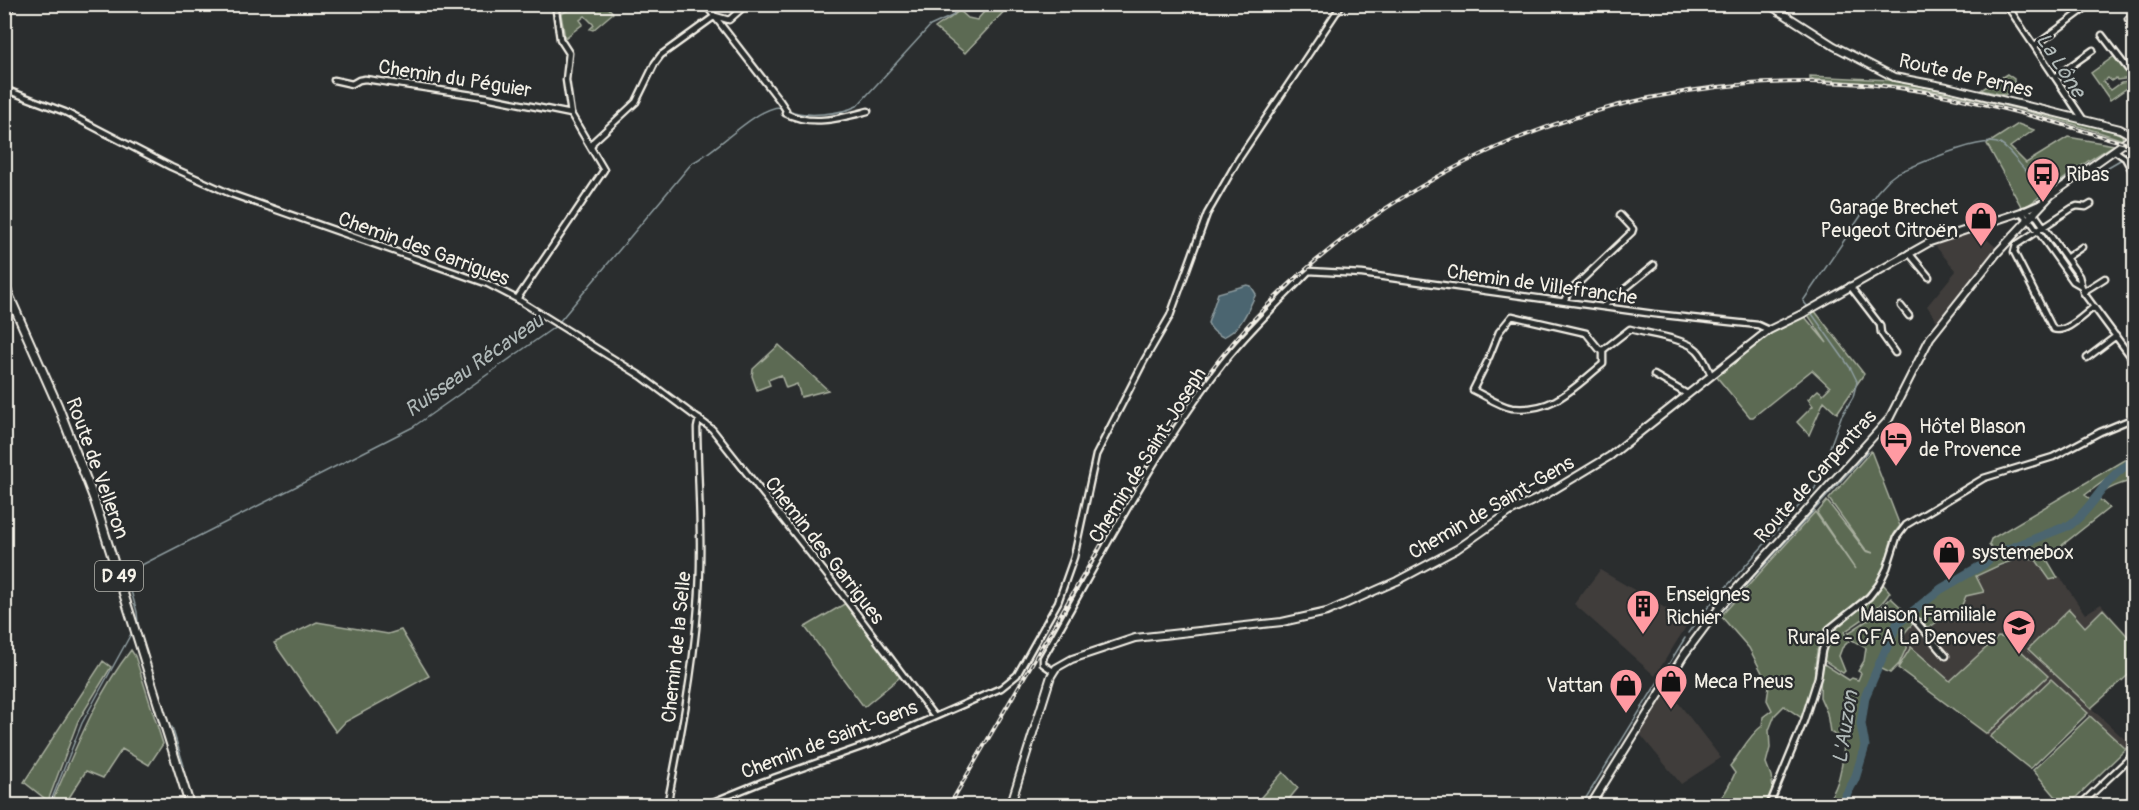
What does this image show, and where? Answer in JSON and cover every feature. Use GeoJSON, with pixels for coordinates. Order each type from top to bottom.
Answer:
{"type":"FeatureCollection","features":[{"type":"Feature","properties":{"kind":"main road","name":"Route de Velleron"},"geometry":{"type":"LineString","coordinates":[[4,284],[58,406],[91,490],[190,806]]}},
{"type":"Feature","properties":{"kind":"street"},"geometry":{"type":"LineString","coordinates":[[4,16],[13,4]]}},
{"type":"Feature","properties":{"kind":"street"},"geometry":{"type":"LineString","coordinates":[[517,298],[604,170],[571,114],[566,80],[569,53],[560,39],[555,4]]}},
{"type":"Feature","properties":{"kind":"street"},"geometry":{"type":"LineString","coordinates":[[705,4],[773,92],[786,110],[785,113],[801,120],[821,121],[868,111]]}},
{"type":"Feature","properties":{"kind":"street"},"geometry":{"type":"LineString","coordinates":[[715,16],[729,20],[747,4]]}},
{"type":"Feature","properties":{"kind":"street","name":"Chemin de Saint-Gens"},"geometry":{"type":"LineString","coordinates":[[703,806],[762,782],[884,739],[1001,688],[1017,675],[1058,602],[1074,556],[1096,455],[1144,361],[1170,316],[1206,214],[1238,160],[1342,4]]}},
{"type":"Feature","properties":{"kind":"street","name":"Route de Pernes"},"geometry":{"type":"LineString","coordinates":[[1768,4],[1834,46],[1894,77],[2083,119],[2120,129],[2134,137]]}},
{"type":"Feature","properties":{"kind":"street"},"geometry":{"type":"LineString","coordinates":[[1779,12],[1787,4]]}},
{"type":"Feature","properties":{"kind":"street"},"geometry":{"type":"LineString","coordinates":[[2006,4],[2083,119]]}},
{"type":"Feature","properties":{"kind":"street"},"geometry":{"type":"LineString","coordinates":[[2035,46],[2086,8],[2084,4]]}},
{"type":"Feature","properties":{"kind":"street"},"geometry":{"type":"LineString","coordinates":[[2128,19],[2134,15]]}},
{"type":"Feature","properties":{"kind":"street"},"geometry":{"type":"LineString","coordinates":[[591,148],[593,142],[636,102],[661,55],[715,16]]}},
{"type":"Feature","properties":{"kind":"street"},"geometry":{"type":"LineString","coordinates":[[2102,35],[2134,77]]}},
{"type":"Feature","properties":{"kind":"street"},"geometry":{"type":"LineString","coordinates":[[2055,77],[2094,50]]}},
{"type":"Feature","properties":{"kind":"street","name":"Chemin du Péguier"},"geometry":{"type":"LineString","coordinates":[[334,80],[352,84],[365,79],[486,97],[571,114]]}},
{"type":"Feature","properties":{"kind":"street","name":"Chemin des Garrigues"},"geometry":{"type":"LineString","coordinates":[[4,89],[65,112],[171,167],[231,194],[488,284],[517,298],[641,375],[712,429],[842,594],[934,716]]}},
{"type":"Feature","properties":{"kind":"street","name":"Route de Carpentras"},"geometry":{"type":"LineString","coordinates":[[1590,806],[1699,632],[1883,427],[1895,410],[1936,329],[1969,286],[2043,203],[2134,137]]}},
{"type":"Feature","properties":{"kind":"street"},"geometry":{"type":"LineString","coordinates":[[2115,151],[2125,158],[2134,174]]}},
{"type":"Feature","properties":{"kind":"street","name":"Chemin de Saint-Gens"},"geometry":{"type":"LineString","coordinates":[[1053,671],[1060,665],[1080,656],[1135,638],[1282,622],[1327,612],[1360,598],[1456,549],[1510,512],[1547,494],[1610,456],[1769,330],[1804,313],[1930,242],[2043,203]]}},
{"type":"Feature","properties":{"kind":"street"},"geometry":{"type":"LineString","coordinates":[[2091,204],[2082,208],[2077,206],[2016,245],[2014,256],[2055,331],[2062,330],[2094,307]]}},
{"type":"Feature","properties":{"kind":"street"},"geometry":{"type":"LineString","coordinates":[[2023,211],[2043,227],[2066,258],[2079,276],[2083,292],[2134,361]]}},
{"type":"Feature","properties":{"kind":"street"},"geometry":{"type":"LineString","coordinates":[[1564,301],[1568,293],[1632,232],[1633,229],[1620,215]]}},
{"type":"Feature","properties":{"kind":"street"},"geometry":{"type":"LineString","coordinates":[[2030,216],[2037,231],[2073,281],[2080,285]]}},
{"type":"Feature","properties":{"kind":"street"},"geometry":{"type":"LineString","coordinates":[[2066,258],[2082,247]]}},
{"type":"Feature","properties":{"kind":"street"},"geometry":{"type":"LineString","coordinates":[[1909,253],[1929,277]]}},
{"type":"Feature","properties":{"kind":"street"},"geometry":{"type":"LineString","coordinates":[[1604,306],[1654,265]]}},
{"type":"Feature","properties":{"kind":"street","name":"Chemin de Villefranche"},"geometry":{"type":"LineString","coordinates":[[1310,270],[1362,274],[1654,314],[1758,325],[1769,330]]}},
{"type":"Feature","properties":{"kind":"street","name":"Chemin de Saint-Joseph"},"geometry":{"type":"LineString","coordinates":[[1053,671],[1043,664],[1043,658],[1130,502],[1184,416],[1223,363],[1310,270]]}},
{"type":"Feature","properties":{"kind":"street"},"geometry":{"type":"LineString","coordinates":[[2083,292],[2105,278]]}},
{"type":"Feature","properties":{"kind":"street"},"geometry":{"type":"LineString","coordinates":[[1850,286],[1880,325],[1881,333],[1895,353]]}},
{"type":"Feature","properties":{"kind":"street"},"geometry":{"type":"LineString","coordinates":[[1901,306],[1909,316]]}},
{"type":"Feature","properties":{"kind":"street"},"geometry":{"type":"LineString","coordinates":[[1512,316],[1586,333],[1599,349],[1603,350],[1603,364],[1557,402],[1543,406],[1510,408],[1473,390],[1499,332],[1512,316]]}},
{"type":"Feature","properties":{"kind":"street"},"geometry":{"type":"LineString","coordinates":[[1603,350],[1630,330],[1695,348],[1703,356],[1711,375]]}},
{"type":"Feature","properties":{"kind":"street"},"geometry":{"type":"LineString","coordinates":[[2087,358],[2116,336]]}},
{"type":"Feature","properties":{"kind":"street"},"geometry":{"type":"LineString","coordinates":[[1654,375],[1687,394]]}},
{"type":"Feature","properties":{"kind":"street"},"geometry":{"type":"LineString","coordinates":[[1769,806],[1804,721],[1818,677],[1822,651],[1829,629],[1869,597],[1879,584],[1897,537],[1906,525],[1984,478],[2054,457],[2100,432],[2134,418]]}},
{"type":"Feature","properties":{"kind":"street","name":"Chemin de la Selle"},"geometry":{"type":"LineString","coordinates":[[667,806],[681,733],[698,608],[700,570],[697,428],[699,419]]}},
{"type":"Feature","properties":{"kind":"street"},"geometry":{"type":"LineString","coordinates":[[1915,620],[1946,656]]}},
{"type":"Feature","properties":{"kind":"street"},"geometry":{"type":"LineString","coordinates":[[1010,806],[1053,671]]}},
{"type":"Feature","properties":{"kind":"street"},"geometry":{"type":"LineString","coordinates":[[2079,806],[2134,754]]}},
{"type":"Feature","properties":{"kind":"street"},"geometry":{"type":"LineString","coordinates":[[1012,797],[1022,806]]}},
{"type":"Feature","properties":{"kind":"shaded area"},"geometry":{"type":"Polygon","coordinates":[[[1976,230],[1996,247],[1937,321],[1927,306],[1956,271],[1933,243],[1976,230]]]}},
{"type":"Feature","properties":{"kind":"shaded area","name":"Maison Familiale Rurale - CFA La Denoves"},"geometry":{"type":"Polygon","coordinates":[[[2026,548],[2050,580],[2060,577],[2085,614],[2101,604],[2134,642],[2134,670],[2092,709],[2134,748],[2134,759],[2088,714],[2030,769],[1896,666],[1901,637],[1913,622],[1930,628],[1942,619],[1958,614],[1967,596],[1983,592],[1976,576],[2012,562],[2014,550],[2026,548]]]}},
{"type":"Feature","properties":{"kind":"shaded area"},"geometry":{"type":"Polygon","coordinates":[[[1600,570],[1689,622],[1655,676],[1574,604],[1600,570]]]}},
{"type":"Feature","properties":{"kind":"shaded area"},"geometry":{"type":"Polygon","coordinates":[[[1667,688],[1721,758],[1681,784],[1639,733],[1667,688]]]}},
{"type":"Feature","properties":{"kind":"green space"},"geometry":{"type":"Polygon","coordinates":[[[579,4],[606,5],[613,13],[593,30],[590,29],[594,25],[585,16],[580,20],[583,24],[565,38],[561,14],[579,4]]]}},
{"type":"Feature","properties":{"kind":"green space"},"geometry":{"type":"Polygon","coordinates":[[[990,5],[1010,5],[965,53],[935,28],[959,10],[968,18],[977,20],[990,5]]]}},
{"type":"Feature","properties":{"kind":"green space"},"geometry":{"type":"Polygon","coordinates":[[[2116,55],[2133,78],[2117,80],[2116,78],[2111,81],[2108,78],[2103,82],[2111,90],[2121,83],[2134,81],[2134,83],[2110,100],[2091,73],[2116,55]]]}},
{"type":"Feature","properties":{"kind":"green space"},"geometry":{"type":"Polygon","coordinates":[[[2007,74],[2014,79],[2014,87],[2005,95],[1981,90],[2007,74]]]}},
{"type":"Feature","properties":{"kind":"green space"},"geometry":{"type":"Polygon","coordinates":[[[1810,76],[1890,80],[1968,94],[2105,128],[2122,135],[2123,140],[2044,116],[1964,97],[1910,87],[1810,79],[1810,76]]]}},
{"type":"Feature","properties":{"kind":"green space"},"geometry":{"type":"Polygon","coordinates":[[[2018,124],[2034,130],[2010,147],[2026,163],[2068,137],[2114,145],[2022,208],[1987,144],[2018,124]]]}},
{"type":"Feature","properties":{"kind":"green space"},"geometry":{"type":"Polygon","coordinates":[[[1814,310],[1864,374],[1837,413],[1824,401],[1809,435],[1797,422],[1813,406],[1808,399],[1818,390],[1823,394],[1830,387],[1812,370],[1753,417],[1750,417],[1716,376],[1772,333],[1804,316],[1827,343],[1808,315],[1814,310]]]}},
{"type":"Feature","properties":{"kind":"green space"},"geometry":{"type":"Polygon","coordinates":[[[779,345],[828,390],[801,397],[797,384],[786,388],[781,375],[768,380],[770,385],[757,390],[752,376],[753,369],[779,345]]]}},
{"type":"Feature","properties":{"kind":"green space"},"geometry":{"type":"Polygon","coordinates":[[[1871,451],[1900,526],[1893,537],[1883,571],[1867,593],[1837,618],[1824,633],[1817,652],[1813,687],[1802,718],[1784,706],[1775,715],[1769,730],[1770,748],[1766,763],[1773,789],[1768,805],[1709,806],[1718,801],[1725,792],[1735,773],[1730,766],[1762,726],[1763,717],[1772,710],[1767,700],[1769,686],[1749,648],[1721,616],[1815,512],[1855,569],[1817,513],[1827,501],[1866,551],[1873,553],[1866,550],[1829,499],[1871,451]]]}},
{"type":"Feature","properties":{"kind":"green space"},"geometry":{"type":"Polygon","coordinates":[[[2124,460],[2131,461],[2085,495],[2093,501],[2110,478],[2134,462],[2134,480],[2114,486],[2101,494],[2098,498],[2109,508],[2046,558],[2058,578],[2050,580],[2036,560],[2028,559],[2029,551],[2026,548],[2014,550],[2012,561],[1976,576],[1984,592],[1966,596],[1958,614],[1943,618],[1929,628],[1913,623],[1901,637],[1907,646],[1899,664],[1890,673],[1876,666],[1862,696],[1859,724],[1863,745],[1852,778],[1838,805],[1820,805],[1832,795],[1836,786],[1844,740],[1830,732],[1827,713],[1820,697],[1821,662],[1849,680],[1852,678],[1858,680],[1861,673],[1858,671],[1864,661],[1866,648],[1852,640],[1848,633],[1868,620],[1891,598],[1907,613],[1937,590],[1983,564],[1993,554],[1989,545],[1991,539],[2124,460]]]}},
{"type":"Feature","properties":{"kind":"green space"},"geometry":{"type":"Polygon","coordinates":[[[1883,584],[1890,592],[1886,598],[1869,615],[1844,632],[1849,641],[1842,648],[1839,656],[1845,671],[1843,673],[1822,659],[1828,639],[1883,584]]]}},
{"type":"Feature","properties":{"kind":"green space"},"geometry":{"type":"Polygon","coordinates":[[[846,603],[900,677],[864,707],[805,627],[846,603]]]}},
{"type":"Feature","properties":{"kind":"green space"},"geometry":{"type":"Polygon","coordinates":[[[2069,609],[2085,627],[2103,609],[2134,643],[2134,670],[2091,708],[2028,649],[2069,609]]]}},
{"type":"Feature","properties":{"kind":"green space"},"geometry":{"type":"Polygon","coordinates":[[[317,622],[388,634],[401,630],[429,676],[345,722],[336,732],[274,643],[317,622]]]}},
{"type":"Feature","properties":{"kind":"green space"},"geometry":{"type":"Polygon","coordinates":[[[1998,637],[2007,638],[2048,676],[1987,734],[1898,668],[1911,647],[1950,681],[1998,637]]]}},
{"type":"Feature","properties":{"kind":"green space"},"geometry":{"type":"Polygon","coordinates":[[[131,650],[135,656],[163,744],[149,765],[122,749],[103,778],[86,771],[65,804],[53,800],[97,704],[131,650]]]}},
{"type":"Feature","properties":{"kind":"green space"},"geometry":{"type":"Polygon","coordinates":[[[103,661],[111,667],[78,721],[48,801],[24,782],[103,661]]]}},
{"type":"Feature","properties":{"kind":"green space"},"geometry":{"type":"Polygon","coordinates":[[[2051,679],[2088,713],[2030,769],[1990,737],[2051,679]]]}},
{"type":"Feature","properties":{"kind":"green space"},"geometry":{"type":"Polygon","coordinates":[[[2090,716],[2126,749],[2068,805],[2063,805],[2033,770],[2090,716]]]}},
{"type":"Feature","properties":{"kind":"green space"},"geometry":{"type":"Polygon","coordinates":[[[1283,772],[1298,788],[1284,805],[1254,805],[1283,772]]]}},
{"type":"Feature","properties":{"kind":"water"},"geometry":{"type":"Polygon","coordinates":[[[1247,285],[1251,286],[1256,294],[1243,319],[1230,334],[1223,337],[1218,335],[1208,323],[1218,293],[1247,285]]]}},
{"type":"Feature","properties":{"kind":"waterway","name":"Ruisseau Récaveau"},"geometry":{"type":"LineString","coordinates":[[789,110],[804,114],[823,114],[857,106],[930,26],[952,16],[960,4]]}},
{"type":"Feature","properties":{"kind":"waterway","name":"La Lône"},"geometry":{"type":"LineString","coordinates":[[2015,12],[2026,4]]}},
{"type":"Feature","properties":{"kind":"waterway","name":"La Lône"},"geometry":{"type":"LineString","coordinates":[[2011,15],[2076,116]]}},
{"type":"Feature","properties":{"kind":"waterway","name":"Ruisseau Récaveau"},"geometry":{"type":"LineString","coordinates":[[559,322],[692,163],[749,121],[772,108],[782,107]]}},
{"type":"Feature","properties":{"kind":"waterway"},"geometry":{"type":"LineString","coordinates":[[1808,307],[1803,301],[1877,192],[1897,173],[1949,152],[1991,142],[2003,146],[2026,171],[2042,171],[2054,187],[2090,162],[2092,163]]}},
{"type":"Feature","properties":{"kind":"waterway"},"geometry":{"type":"LineString","coordinates":[[2096,166],[2103,170],[2122,159]]}},
{"type":"Feature","properties":{"kind":"waterway"},"geometry":{"type":"LineString","coordinates":[[2129,161],[2134,168]]}},
{"type":"Feature","properties":{"kind":"waterway"},"geometry":{"type":"LineString","coordinates":[[1688,633],[1701,615],[1815,488],[1841,417],[1853,397],[1857,381],[1810,311]]}},
{"type":"Feature","properties":{"kind":"waterway","name":"Ruisseau Récaveau"},"geometry":{"type":"LineString","coordinates":[[138,623],[126,573],[413,427],[556,326]]}},
{"type":"Feature","properties":{"kind":"waterway"},"geometry":{"type":"LineString","coordinates":[[1719,615],[1868,451]]}},
{"type":"Feature","properties":{"kind":"waterway","name":"L'Auzon"},"geometry":{"type":"LineString","coordinates":[[1840,806],[1855,779],[1865,746],[1861,724],[1865,697],[1897,624],[1941,589],[1984,564],[1993,555],[2070,525],[2079,518],[2115,474],[2134,461]]}},
{"type":"Feature","properties":{"kind":"waterway"},"geometry":{"type":"LineString","coordinates":[[1697,643],[1714,620]]}},
{"type":"Feature","properties":{"kind":"waterway"},"geometry":{"type":"LineString","coordinates":[[49,806],[82,723],[132,632]]}},
{"type":"Feature","properties":{"kind":"waterway"},"geometry":{"type":"LineString","coordinates":[[1581,806],[1685,638]]}},
{"type":"Feature","properties":{"kind":"waterway"},"geometry":{"type":"LineString","coordinates":[[1668,686],[1694,647]]}},
{"type":"Feature","properties":{"kind":"waterway"},"geometry":{"type":"LineString","coordinates":[[1649,703],[1674,664]]}},
{"type":"Feature","properties":{"kind":"waterway"},"geometry":{"type":"LineString","coordinates":[[147,682],[164,735]]}},
{"type":"Feature","properties":{"kind":"waterway"},"geometry":{"type":"LineString","coordinates":[[172,727],[184,766]]}},
{"type":"Feature","properties":{"kind":"waterway"},"geometry":{"type":"LineString","coordinates":[[1615,772],[1639,734]]}},
{"type":"Feature","properties":{"kind":"railway"},"geometry":{"type":"LineString","coordinates":[[949,806],[1161,442],[1215,365],[1251,322],[1312,264],[1378,214],[1448,171],[1522,136],[1600,110],[1680,92],[1762,83],[1847,83],[1925,92],[2003,109],[2134,145]]}},
{"type":"Feature","properties":{"kind":"place","name":"Ribas"},"geometry":{"type":"Point","coordinates":[2043,203]}},
{"type":"Feature","properties":{"kind":"place","name":"Garage Brechet Peugeot Citroën"},"geometry":{"type":"Point","coordinates":[1981,247]}},
{"type":"Feature","properties":{"kind":"place","name":"Hôtel Blason de Provence"},"geometry":{"type":"Point","coordinates":[1896,467]}},
{"type":"Feature","properties":{"kind":"place","name":"systemebox"},"geometry":{"type":"Point","coordinates":[1949,581]}},
{"type":"Feature","properties":{"kind":"place","name":"Enseignes Richier"},"geometry":{"type":"Point","coordinates":[1643,635]}},
{"type":"Feature","properties":{"kind":"place","name":"Maison Familiale Rurale - CFA La Denoves"},"geometry":{"type":"Point","coordinates":[2019,655]}},
{"type":"Feature","properties":{"kind":"place","name":"Meca Pneus"},"geometry":{"type":"Point","coordinates":[1671,710]}},
{"type":"Feature","properties":{"kind":"place","name":"Vattan"},"geometry":{"type":"Point","coordinates":[1626,714]}}]}
